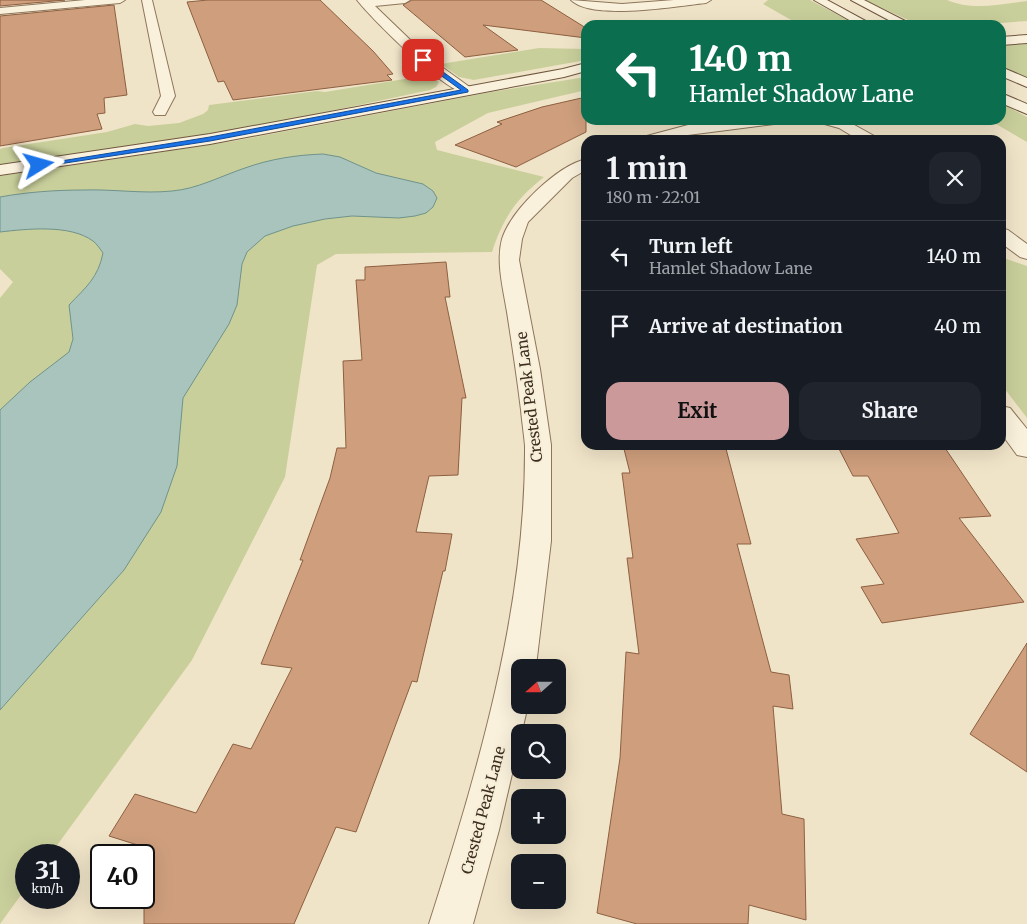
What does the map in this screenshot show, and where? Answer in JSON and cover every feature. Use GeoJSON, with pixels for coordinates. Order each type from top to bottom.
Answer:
{"type":"FeatureCollection","features":[{"type":"Feature","properties":{"kind":"street"},"geometry":{"type":"LineString","coordinates":[[0,11],[45,3],[120,0]]}},
{"type":"Feature","properties":{"kind":"street"},"geometry":{"type":"LineString","coordinates":[[147,0],[168,96],[160,112]]}},
{"type":"Feature","properties":{"kind":"street"},"geometry":{"type":"LineString","coordinates":[[363,2],[405,0]]}},
{"type":"Feature","properties":{"kind":"street"},"geometry":{"type":"LineString","coordinates":[[576,0],[602,7],[706,0]]}},
{"type":"Feature","properties":{"kind":"street"},"geometry":{"type":"LineString","coordinates":[[819,0],[857,20]]}},
{"type":"Feature","properties":{"kind":"street"},"geometry":{"type":"LineString","coordinates":[[856,0],[897,20]]}},
{"type":"Feature","properties":{"kind":"street"},"geometry":{"type":"LineString","coordinates":[[363,2],[423,60],[466,91]]}},
{"type":"Feature","properties":{"kind":"street"},"geometry":{"type":"LineString","coordinates":[[1006,41],[1027,39]]}},
{"type":"Feature","properties":{"kind":"street"},"geometry":{"type":"LineString","coordinates":[[0,170],[210,139],[564,73],[581,68]]}},
{"type":"Feature","properties":{"kind":"street"},"geometry":{"type":"LineString","coordinates":[[564,73],[581,72]]}},
{"type":"Feature","properties":{"kind":"street"},"geometry":{"type":"LineString","coordinates":[[1006,73],[1027,83]]}},
{"type":"Feature","properties":{"kind":"street"},"geometry":{"type":"LineString","coordinates":[[1006,99],[1027,110]]}},
{"type":"Feature","properties":{"kind":"street"},"geometry":{"type":"LineString","coordinates":[[668,135],[688,130],[731,125]]}},
{"type":"Feature","properties":{"kind":"street"},"geometry":{"type":"LineString","coordinates":[[846,125],[862,135]]}},
{"type":"Feature","properties":{"kind":"street","name":"Crested Peak Lane"},"geometry":{"type":"LineString","coordinates":[[451,924],[479,830],[520,666],[536,541],[538,445],[528,369],[509,260],[512,239],[527,211],[566,174],[581,166]]}},
{"type":"Feature","properties":{"kind":"street"},"geometry":{"type":"LineString","coordinates":[[1006,421],[1027,448]]}},
{"type":"Feature","properties":{"kind":"green space"},"geometry":{"type":"Polygon","coordinates":[[[768,0],[810,0],[848,20],[791,20],[763,4],[768,0]]]}},
{"type":"Feature","properties":{"kind":"green space"},"geometry":{"type":"Polygon","coordinates":[[[865,0],[947,0],[976,6],[1027,1],[1027,21],[1006,23],[1006,20],[908,20],[865,0]]]}},
{"type":"Feature","properties":{"kind":"green space"},"geometry":{"type":"Polygon","coordinates":[[[1027,42],[1027,79],[1006,69],[1006,44],[1027,42]]]}},
{"type":"Feature","properties":{"kind":"green space"},"geometry":{"type":"Polygon","coordinates":[[[539,48],[581,49],[581,61],[474,80],[459,77],[441,64],[539,48]]]}},
{"type":"Feature","properties":{"kind":"green space"},"geometry":{"type":"Polygon","coordinates":[[[429,75],[439,82],[436,87],[430,90],[265,125],[157,143],[0,165],[0,149],[3,148],[107,132],[135,124],[148,126],[179,123],[203,114],[208,110],[209,105],[317,91],[325,92],[429,75]]]}},
{"type":"Feature","properties":{"kind":"green space"},"geometry":{"type":"Polygon","coordinates":[[[581,78],[581,91],[488,113],[435,142],[437,150],[544,177],[518,201],[506,219],[492,252],[336,254],[317,265],[285,477],[192,660],[58,844],[15,844],[15,903],[0,924],[0,298],[13,282],[0,269],[0,176],[234,141],[491,92],[581,78]]]}},
{"type":"Feature","properties":{"kind":"green space"},"geometry":{"type":"Polygon","coordinates":[[[1006,106],[1027,117],[1027,142],[998,125],[1006,125],[1006,106]]]}},
{"type":"Feature","properties":{"kind":"green space"},"geometry":{"type":"Polygon","coordinates":[[[1006,259],[1027,266],[1027,418],[1006,391],[1006,259]]]}},
{"type":"Feature","properties":{"kind":"water"},"geometry":{"type":"Polygon","coordinates":[[[323,154],[340,157],[376,173],[423,184],[433,191],[437,198],[433,207],[426,213],[415,216],[399,218],[352,216],[325,219],[293,226],[265,236],[247,252],[242,264],[237,305],[229,324],[183,398],[177,466],[161,512],[124,570],[0,710],[0,410],[30,382],[69,352],[73,339],[69,305],[95,276],[103,253],[93,241],[72,232],[48,229],[0,232],[0,197],[63,190],[161,192],[181,190],[264,162],[293,156],[323,154]]]}},
{"type":"Feature","properties":{"kind":"building"},"geometry":{"type":"Polygon","coordinates":[[[0,0],[65,0],[0,6],[0,0]]]}},
{"type":"Feature","properties":{"kind":"building"},"geometry":{"type":"Polygon","coordinates":[[[208,0],[320,0],[373,51],[393,74],[387,75],[392,80],[233,100],[224,81],[218,82],[187,2],[208,0]]]}},
{"type":"Feature","properties":{"kind":"building"},"geometry":{"type":"Polygon","coordinates":[[[412,0],[541,0],[581,25],[581,37],[483,25],[518,50],[465,57],[403,5],[412,0]]]}},
{"type":"Feature","properties":{"kind":"building"},"geometry":{"type":"Polygon","coordinates":[[[114,5],[127,95],[104,98],[105,113],[97,114],[102,129],[0,146],[0,16],[114,5]]]}},
{"type":"Feature","properties":{"kind":"building"},"geometry":{"type":"Polygon","coordinates":[[[581,98],[581,125],[586,125],[586,132],[516,167],[455,145],[502,124],[497,122],[542,107],[581,98]]]}},
{"type":"Feature","properties":{"kind":"building"},"geometry":{"type":"Polygon","coordinates":[[[446,262],[450,297],[445,297],[466,398],[462,398],[458,475],[429,476],[416,532],[452,534],[445,571],[443,571],[417,682],[412,681],[356,832],[336,827],[294,924],[144,924],[144,909],[155,909],[155,844],[134,844],[109,836],[135,794],[196,813],[233,744],[251,749],[292,668],[261,664],[303,560],[300,560],[330,478],[337,448],[346,448],[343,361],[362,360],[356,280],[365,280],[365,267],[446,262]]]}},
{"type":"Feature","properties":{"kind":"building"},"geometry":{"type":"Polygon","coordinates":[[[624,450],[726,450],[751,544],[737,544],[771,672],[789,675],[793,709],[773,706],[782,814],[804,819],[806,920],[749,905],[748,924],[637,924],[597,913],[620,758],[626,652],[639,654],[627,558],[633,558],[622,473],[630,473],[624,450]]]}},
{"type":"Feature","properties":{"kind":"building"},"geometry":{"type":"Polygon","coordinates":[[[840,450],[946,450],[991,516],[959,518],[1024,602],[882,623],[861,587],[884,584],[856,539],[899,533],[868,476],[853,476],[840,450]]]}},
{"type":"Feature","properties":{"kind":"building"},"geometry":{"type":"Polygon","coordinates":[[[1027,643],[1027,772],[970,734],[1027,643]]]}},
{"type":"Feature","properties":{"kind":"route"},"geometry":{"type":"LineString","coordinates":[[39,165],[210,139],[466,91],[423,60]]}}]}
